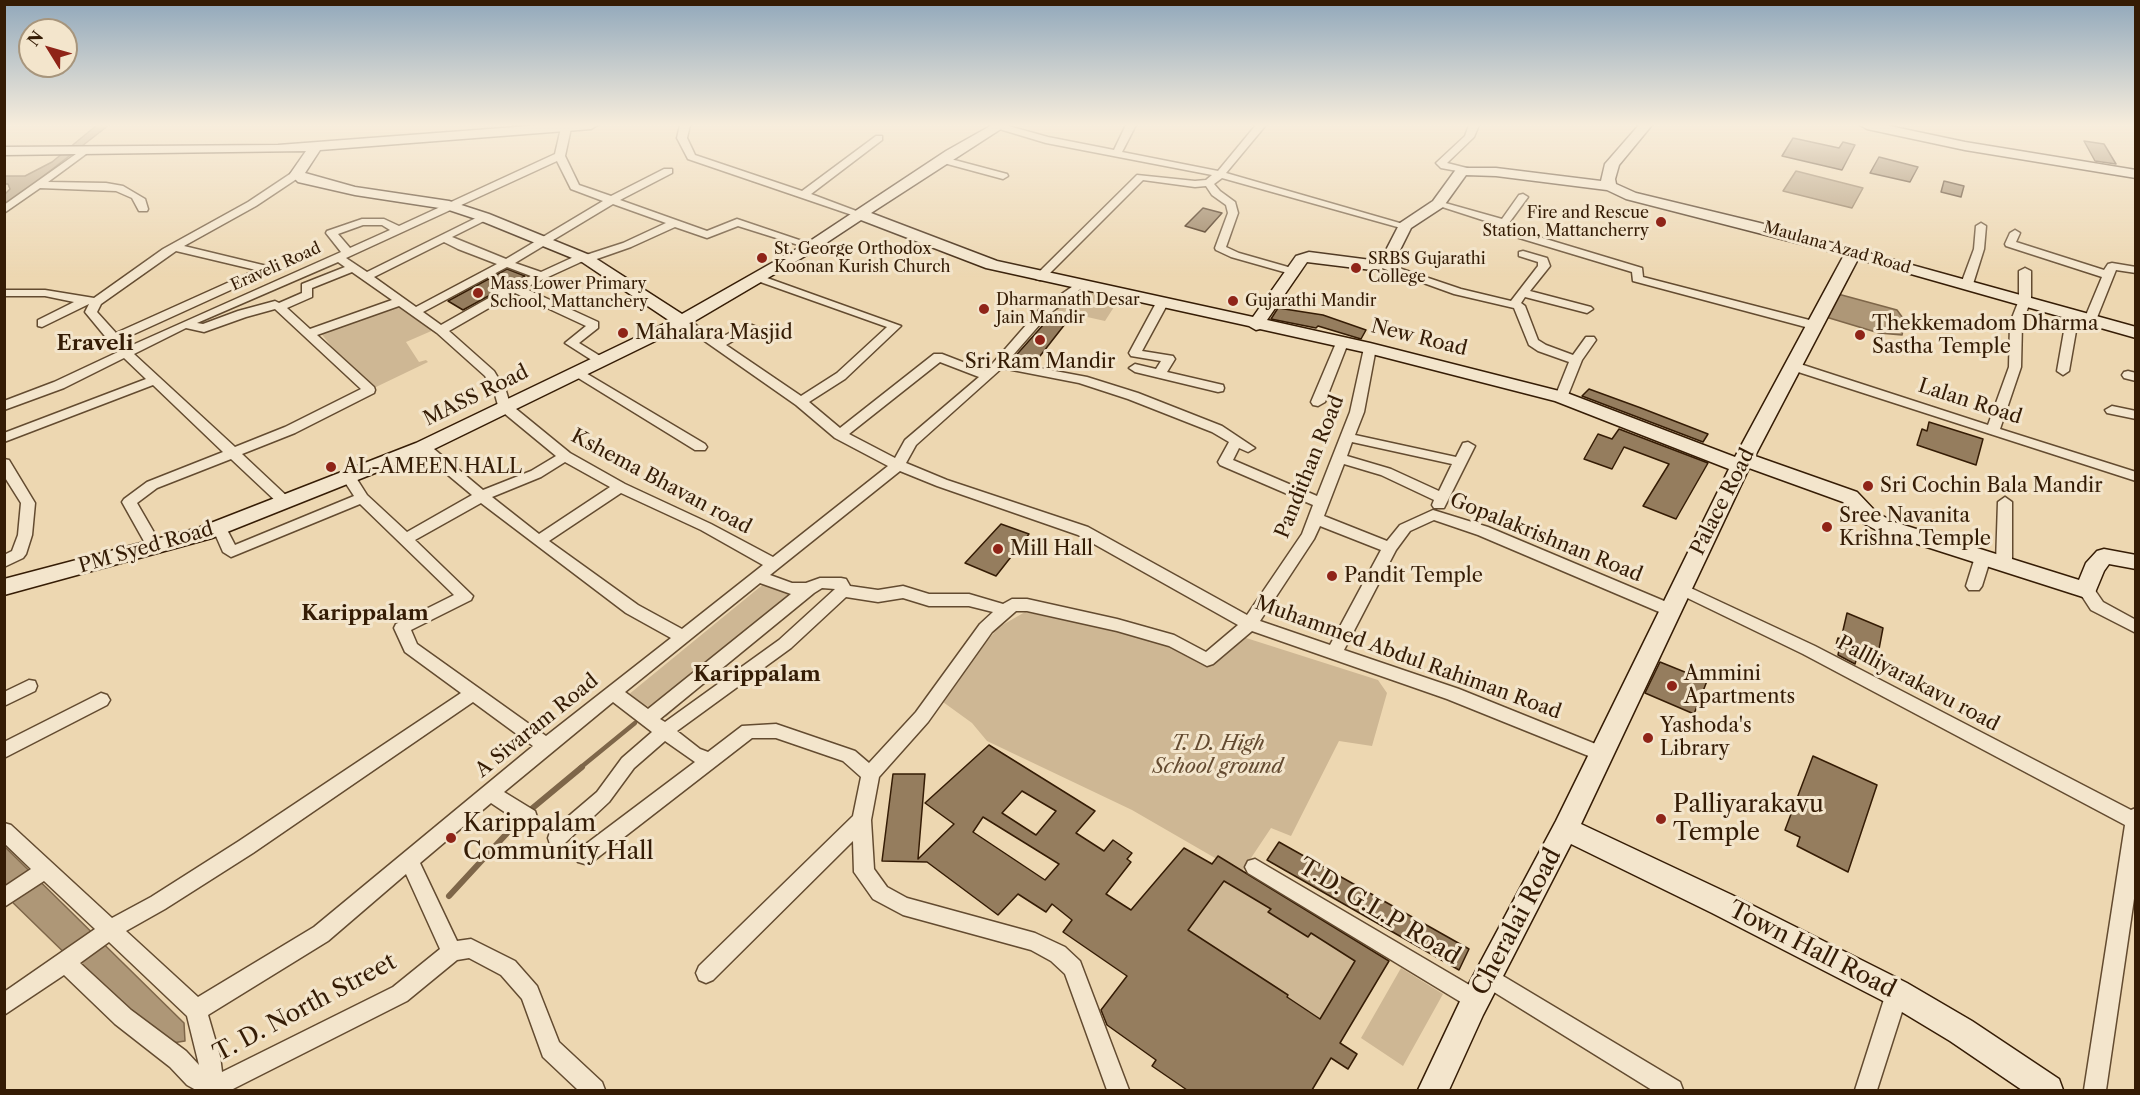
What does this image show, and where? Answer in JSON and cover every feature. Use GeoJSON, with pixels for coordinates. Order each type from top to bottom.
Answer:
{"type":"FeatureCollection","features":[{"type":"Feature","properties":{"kind":"street"},"geometry":{"type":"LineString","coordinates":[[4,210],[48,176]]}},
{"type":"Feature","properties":{"kind":"street"},"geometry":{"type":"LineString","coordinates":[[42,323],[91,301],[174,247],[252,204],[294,176]]}},
{"type":"Feature","properties":{"kind":"street","name":"Muhammed Abdul Rahiman Road"},"geometry":{"type":"LineString","coordinates":[[300,176],[355,191],[449,205],[546,241],[584,258],[801,402],[840,435],[898,465],[942,483],[1083,531],[1250,624],[1453,694],[1602,754]]}},
{"type":"Feature","properties":{"kind":"street","name":"Eraveli Road"},"geometry":{"type":"LineString","coordinates":[[4,406],[59,385],[185,324],[289,280],[514,176]]}},
{"type":"Feature","properties":{"kind":"street"},"geometry":{"type":"LineString","coordinates":[[570,176],[575,187],[707,235],[737,222],[812,246]]}},
{"type":"Feature","properties":{"kind":"street"},"geometry":{"type":"LineString","coordinates":[[416,311],[507,263],[612,200],[658,176]]}},
{"type":"Feature","properties":{"kind":"street"},"geometry":{"type":"LineString","coordinates":[[745,176],[862,215]]}},
{"type":"Feature","properties":{"kind":"street"},"geometry":{"type":"LineString","coordinates":[[802,196],[828,176]]}},
{"type":"Feature","properties":{"kind":"street"},"geometry":{"type":"LineString","coordinates":[[682,321],[812,246],[919,176]]}},
{"type":"Feature","properties":{"kind":"street"},"geometry":{"type":"LineString","coordinates":[[1040,277],[1141,177],[1195,184],[1209,183],[1217,176]]}},
{"type":"Feature","properties":{"kind":"street"},"geometry":{"type":"LineString","coordinates":[[1227,176],[1405,226]]}},
{"type":"Feature","properties":{"kind":"street"},"geometry":{"type":"LineString","coordinates":[[1377,264],[1389,259],[1405,226],[1438,204],[1457,176]]}},
{"type":"Feature","properties":{"kind":"street","name":"Maulana Azad Road"},"geometry":{"type":"LineString","coordinates":[[1520,176],[1610,186],[1631,196],[1755,226],[2136,333]]}},
{"type":"Feature","properties":{"kind":"street"},"geometry":{"type":"LineString","coordinates":[[1609,176],[1610,186]]}},
{"type":"Feature","properties":{"kind":"street"},"geometry":{"type":"LineString","coordinates":[[1209,183],[1216,193],[1231,204],[1233,213],[1220,248],[1235,255],[1291,271]]}},
{"type":"Feature","properties":{"kind":"street"},"geometry":{"type":"LineString","coordinates":[[38,184],[119,188],[136,196],[141,201],[143,209]]}},
{"type":"Feature","properties":{"kind":"street"},"geometry":{"type":"LineString","coordinates":[[1523,197],[1500,229],[1638,270],[1637,279],[1813,325]]}},
{"type":"Feature","properties":{"kind":"street"},"geometry":{"type":"LineString","coordinates":[[1438,204],[1504,222]]}},
{"type":"Feature","properties":{"kind":"street","name":"New Road"},"geometry":{"type":"LineString","coordinates":[[862,215],[992,266],[1370,348],[1561,397],[1742,463],[1850,497],[1870,518],[1887,526],[2086,590]]}},
{"type":"Feature","properties":{"kind":"street"},"geometry":{"type":"LineString","coordinates":[[366,277],[484,217]]}},
{"type":"Feature","properties":{"kind":"street"},"geometry":{"type":"LineString","coordinates":[[399,230],[384,222],[362,222],[331,233],[343,255],[354,267],[441,330],[490,374],[501,391],[504,406]]}},
{"type":"Feature","properties":{"kind":"street"},"geometry":{"type":"LineString","coordinates":[[441,330],[514,288],[584,258],[627,245],[675,223]]}},
{"type":"Feature","properties":{"kind":"street"},"geometry":{"type":"LineString","coordinates":[[1967,284],[1978,249],[1981,226]]}},
{"type":"Feature","properties":{"kind":"street"},"geometry":{"type":"LineString","coordinates":[[2015,233],[2010,244],[2108,275]]}},
{"type":"Feature","properties":{"kind":"street"},"geometry":{"type":"LineString","coordinates":[[444,237],[462,247],[541,276]]}},
{"type":"Feature","properties":{"kind":"street"},"geometry":{"type":"LineString","coordinates":[[174,247],[267,269],[289,280]]}},
{"type":"Feature","properties":{"kind":"street","name":"Palace Road"},"geometry":{"type":"LineString","coordinates":[[1602,754],[1742,463],[1853,253]]}},
{"type":"Feature","properties":{"kind":"street"},"geometry":{"type":"LineString","coordinates":[[1514,304],[1544,266],[1543,260],[1523,254]]}},
{"type":"Feature","properties":{"kind":"street"},"geometry":{"type":"LineString","coordinates":[[1256,325],[1291,271],[1301,260],[1309,257],[1377,264],[1458,292],[1514,304],[1522,309],[1533,342],[1542,348],[1576,360]]}},
{"type":"Feature","properties":{"kind":"street"},"geometry":{"type":"LineString","coordinates":[[2090,320],[2112,266],[2136,270]]}},
{"type":"Feature","properties":{"kind":"street"},"geometry":{"type":"LineString","coordinates":[[279,307],[308,295],[306,286],[354,267]]}},
{"type":"Feature","properties":{"kind":"street"},"geometry":{"type":"LineString","coordinates":[[115,338],[267,269]]}},
{"type":"Feature","properties":{"kind":"street"},"geometry":{"type":"LineString","coordinates":[[1993,430],[2015,367],[2016,323],[2025,300],[2025,271]]}},
{"type":"Feature","properties":{"kind":"street"},"geometry":{"type":"LineString","coordinates":[[756,277],[895,326],[841,376],[801,402]]}},
{"type":"Feature","properties":{"kind":"street","name":"A Sivaram Road"},"geometry":{"type":"LineString","coordinates":[[196,1010],[321,934],[546,746],[776,565],[898,465],[910,443],[988,376],[1044,312],[1079,285]]}},
{"type":"Feature","properties":{"kind":"street"},"geometry":{"type":"LineString","coordinates":[[514,288],[594,325],[572,343],[601,362]]}},
{"type":"Feature","properties":{"kind":"street"},"geometry":{"type":"LineString","coordinates":[[4,294],[45,293],[91,301]]}},
{"type":"Feature","properties":{"kind":"street"},"geometry":{"type":"LineString","coordinates":[[1523,293],[1587,309]]}},
{"type":"Feature","properties":{"kind":"street"},"geometry":{"type":"LineString","coordinates":[[91,301],[91,312],[126,353],[285,502]]}},
{"type":"Feature","properties":{"kind":"street"},"geometry":{"type":"LineString","coordinates":[[309,334],[402,301]]}},
{"type":"Feature","properties":{"kind":"street"},"geometry":{"type":"LineString","coordinates":[[1160,374],[1169,359],[1135,353],[1162,303]]}},
{"type":"Feature","properties":{"kind":"street"},"geometry":{"type":"LineString","coordinates":[[155,548],[129,502],[152,485],[290,430],[369,390],[275,305],[204,328],[185,324]]}},
{"type":"Feature","properties":{"kind":"street"},"geometry":{"type":"LineString","coordinates":[[2063,371],[2073,315]]}},
{"type":"Feature","properties":{"kind":"street","name":"MASS Road"},"geometry":{"type":"LineString","coordinates":[[285,502],[423,447],[682,321]]}},
{"type":"Feature","properties":{"kind":"street"},"geometry":{"type":"LineString","coordinates":[[717,345],[747,327],[769,337]]}},
{"type":"Feature","properties":{"kind":"street"},"geometry":{"type":"LineString","coordinates":[[1561,397],[1576,360],[1590,340]]}},
{"type":"Feature","properties":{"kind":"street"},"geometry":{"type":"LineString","coordinates":[[1318,402],[1342,343]]}},
{"type":"Feature","properties":{"kind":"street","name":"Pandithan Road"},"geometry":{"type":"LineString","coordinates":[[1005,610],[1012,605],[1027,606],[1117,625],[1174,641],[1207,660],[1250,624],[1309,535],[1357,412],[1370,348]]}},
{"type":"Feature","properties":{"kind":"street"},"geometry":{"type":"LineString","coordinates":[[840,435],[938,357],[988,376]]}},
{"type":"Feature","properties":{"kind":"street"},"geometry":{"type":"LineString","coordinates":[[1000,364],[1082,380],[1217,429],[1242,445],[1225,462],[1322,503]]}},
{"type":"Feature","properties":{"kind":"street","name":"Lalan Road"},"geometry":{"type":"LineString","coordinates":[[1793,366],[2136,477]]}},
{"type":"Feature","properties":{"kind":"street"},"geometry":{"type":"LineString","coordinates":[[1134,368],[1218,388]]}},
{"type":"Feature","properties":{"kind":"street"},"geometry":{"type":"LineString","coordinates":[[579,373],[700,447]]}},
{"type":"Feature","properties":{"kind":"street"},"geometry":{"type":"LineString","coordinates":[[4,438],[155,380]]}},
{"type":"Feature","properties":{"kind":"street","name":"Kshema Bhavan road"},"geometry":{"type":"LineString","coordinates":[[504,406],[565,456],[620,487],[706,527],[776,565]]}},
{"type":"Feature","properties":{"kind":"street"},"geometry":{"type":"LineString","coordinates":[[2112,410],[2136,415]]}},
{"type":"Feature","properties":{"kind":"street"},"geometry":{"type":"LineString","coordinates":[[1347,437],[1461,462]]}},
{"type":"Feature","properties":{"kind":"street"},"geometry":{"type":"LineString","coordinates":[[1433,515],[1468,446]]}},
{"type":"Feature","properties":{"kind":"street"},"geometry":{"type":"LineString","coordinates":[[423,447],[539,541],[632,609],[683,638]]}},
{"type":"Feature","properties":{"kind":"street"},"geometry":{"type":"LineString","coordinates":[[406,539],[483,495],[536,474],[565,456]]}},
{"type":"Feature","properties":{"kind":"street"},"geometry":{"type":"LineString","coordinates":[[1340,458],[1386,472],[1443,499]]}},
{"type":"Feature","properties":{"kind":"street"},"geometry":{"type":"LineString","coordinates":[[4,464],[28,503],[26,535],[18,554],[4,562]]}},
{"type":"Feature","properties":{"kind":"street"},"geometry":{"type":"LineString","coordinates":[[348,476],[362,498],[465,597],[402,628],[411,648],[546,746]]}},
{"type":"Feature","properties":{"kind":"street"},"geometry":{"type":"LineString","coordinates":[[539,541],[620,487]]}},
{"type":"Feature","properties":{"kind":"street"},"geometry":{"type":"LineString","coordinates":[[219,527],[231,552],[362,498]]}},
{"type":"Feature","properties":{"kind":"street","name":"PM Syed Road"},"geometry":{"type":"LineString","coordinates":[[4,587],[155,548],[285,502]]}},
{"type":"Feature","properties":{"kind":"street"},"geometry":{"type":"LineString","coordinates":[[2004,563],[2005,502]]}},
{"type":"Feature","properties":{"kind":"street","name":"Gopalakrishnan Road"},"geometry":{"type":"LineString","coordinates":[[1335,652],[1390,548],[1405,528],[1433,515],[1483,531],[1670,610]]}},
{"type":"Feature","properties":{"kind":"street"},"geometry":{"type":"LineString","coordinates":[[1314,518],[1390,548]]}},
{"type":"Feature","properties":{"kind":"street"},"geometry":{"type":"LineString","coordinates":[[2136,562],[2104,556],[2094,568],[2086,590],[2097,606],[2136,627]]}},
{"type":"Feature","properties":{"kind":"street"},"geometry":{"type":"LineString","coordinates":[[1974,586],[1983,557]]}},
{"type":"Feature","properties":{"kind":"street"},"geometry":{"type":"LineString","coordinates":[[760,577],[791,588],[808,590]]}},
{"type":"Feature","properties":{"kind":"street"},"geometry":{"type":"LineString","coordinates":[[648,719],[808,590],[820,583],[841,583],[843,591]]}},
{"type":"Feature","properties":{"kind":"street","name":"Pallliyarakavu road"},"geometry":{"type":"LineString","coordinates":[[1680,588],[1809,650],[2135,819]]}},
{"type":"Feature","properties":{"kind":"street"},"geometry":{"type":"LineString","coordinates":[[843,591],[878,596],[903,592],[929,600],[969,600],[1005,610]]}},
{"type":"Feature","properties":{"kind":"street"},"geometry":{"type":"LineString","coordinates":[[557,837],[603,797],[628,763],[665,731],[785,644],[843,591]]}},
{"type":"Feature","properties":{"kind":"street"},"geometry":{"type":"LineString","coordinates":[[1005,610],[986,628],[922,717],[870,774],[862,820],[864,872],[880,893],[903,906],[1035,942],[1058,954],[1073,968],[1118,1090]]}},
{"type":"Feature","properties":{"kind":"street"},"geometry":{"type":"LineString","coordinates":[[4,700],[29,686]]}},
{"type":"Feature","properties":{"kind":"street"},"geometry":{"type":"LineString","coordinates":[[613,692],[694,754],[710,760]]}},
{"type":"Feature","properties":{"kind":"street"},"geometry":{"type":"LineString","coordinates":[[4,1005],[106,932],[158,903],[246,847],[474,693]]}},
{"type":"Feature","properties":{"kind":"street"},"geometry":{"type":"LineString","coordinates":[[4,751],[101,700]]}},
{"type":"Feature","properties":{"kind":"street"},"geometry":{"type":"LineString","coordinates":[[585,856],[748,731],[776,731],[849,756],[870,774]]}},
{"type":"Feature","properties":{"kind":"street","name":"Cheralai Road"},"geometry":{"type":"LineString","coordinates":[[1432,1090],[1602,754]]}},
{"type":"Feature","properties":{"kind":"street"},"geometry":{"type":"LineString","coordinates":[[490,793],[524,815]]}},
{"type":"Feature","properties":{"kind":"street"},"geometry":{"type":"LineString","coordinates":[[2095,1090],[2132,867],[2135,819]]}},
{"type":"Feature","properties":{"kind":"street"},"geometry":{"type":"LineString","coordinates":[[706,973],[862,820]]}},
{"type":"Feature","properties":{"kind":"street","name":"Town Hall Road"},"geometry":{"type":"LineString","coordinates":[[1565,829],[1733,909],[1896,993],[1961,1030],[2048,1090]]}},
{"type":"Feature","properties":{"kind":"street"},"geometry":{"type":"LineString","coordinates":[[4,831],[106,932],[196,1010],[209,1056],[213,1089]]}},
{"type":"Feature","properties":{"kind":"street"},"geometry":{"type":"LineString","coordinates":[[410,861],[452,952],[471,948],[508,968],[530,993],[551,1049],[594,1090]]}},
{"type":"Feature","properties":{"kind":"street","name":"T.D. G.L.P Road"},"geometry":{"type":"LineString","coordinates":[[1255,867],[1672,1090]]}},
{"type":"Feature","properties":{"kind":"street"},"geometry":{"type":"LineString","coordinates":[[4,898],[45,870]]}},
{"type":"Feature","properties":{"kind":"street","name":"T. D. North Street"},"geometry":{"type":"LineString","coordinates":[[213,1089],[400,994],[452,952]]}},
{"type":"Feature","properties":{"kind":"street"},"geometry":{"type":"LineString","coordinates":[[65,962],[123,1017],[178,1059],[195,1077],[213,1089]]}},
{"type":"Feature","properties":{"kind":"street"},"geometry":{"type":"LineString","coordinates":[[1866,1090],[1896,993]]}},
{"type":"Feature","properties":{"kind":"green space"},"geometry":{"type":"Polygon","coordinates":[[[1084,290],[1121,296],[1105,321],[1056,310],[1068,296],[1084,290]]]}},
{"type":"Feature","properties":{"kind":"green space"},"geometry":{"type":"Polygon","coordinates":[[[400,303],[436,329],[406,342],[419,362],[426,360],[428,362],[376,387],[343,361],[320,332],[400,303]]]}},
{"type":"Feature","properties":{"kind":"green space"},"geometry":{"type":"Polygon","coordinates":[[[766,582],[799,600],[666,717],[628,695],[766,582]]]}},
{"type":"Feature","properties":{"kind":"green space","name":"T. D. High School ground"},"geometry":{"type":"Polygon","coordinates":[[[1025,612],[1137,635],[1167,646],[1206,666],[1216,662],[1243,637],[1378,680],[1387,693],[1372,746],[1339,741],[1291,836],[1271,828],[1241,873],[1132,810],[987,741],[972,723],[943,702],[958,674],[999,627],[1025,612]]]}},
{"type":"Feature","properties":{"kind":"green space"},"geometry":{"type":"Polygon","coordinates":[[[1224,881],[1271,909],[1269,913],[1308,937],[1311,933],[1355,961],[1320,1019],[1287,997],[1288,995],[1206,942],[1186,933],[1224,881]]]}},
{"type":"Feature","properties":{"kind":"green space"},"geometry":{"type":"Polygon","coordinates":[[[1401,968],[1443,994],[1403,1066],[1361,1038],[1401,968]]]}},
{"type":"Feature","properties":{"kind":"shaded area"},"geometry":{"type":"Polygon","coordinates":[[[5,176],[43,176],[5,206],[5,194],[10,189],[8,184],[5,184],[5,176]]]}},
{"type":"Feature","properties":{"kind":"shaded area"},"geometry":{"type":"Polygon","coordinates":[[[1793,176],[1816,176],[1863,188],[1852,208],[1783,191],[1793,176]]]}},
{"type":"Feature","properties":{"kind":"shaded area"},"geometry":{"type":"Polygon","coordinates":[[[1838,294],[1897,310],[1905,321],[1902,335],[1879,333],[1826,317],[1838,294]]]}},
{"type":"Feature","properties":{"kind":"shaded area"},"geometry":{"type":"Polygon","coordinates":[[[4,846],[184,1023],[185,1041],[166,1044],[120,1007],[5,895],[4,846]]]}},
{"type":"Feature","properties":{"kind":"building"},"geometry":{"type":"Polygon","coordinates":[[[1884,176],[1913,176],[1910,182],[1884,176]]]}},
{"type":"Feature","properties":{"kind":"building"},"geometry":{"type":"Polygon","coordinates":[[[1944,181],[1964,186],[1961,197],[1941,192],[1944,181]]]}},
{"type":"Feature","properties":{"kind":"building"},"geometry":{"type":"Polygon","coordinates":[[[1203,208],[1222,213],[1205,232],[1185,226],[1203,208]]]}},
{"type":"Feature","properties":{"kind":"building"},"geometry":{"type":"Polygon","coordinates":[[[507,269],[525,276],[463,310],[448,301],[507,269]]]}},
{"type":"Feature","properties":{"kind":"building"},"geometry":{"type":"Polygon","coordinates":[[[1278,308],[1323,315],[1366,330],[1361,339],[1318,326],[1316,328],[1271,319],[1278,308]]]}},
{"type":"Feature","properties":{"kind":"building","name":"Sri Ram Mandir"},"geometry":{"type":"Polygon","coordinates":[[[1052,315],[1069,319],[1033,365],[1011,361],[1052,315]]]}},
{"type":"Feature","properties":{"kind":"building"},"geometry":{"type":"Polygon","coordinates":[[[1589,389],[1708,434],[1703,442],[1582,396],[1589,389]]]}},
{"type":"Feature","properties":{"kind":"building"},"geometry":{"type":"Polygon","coordinates":[[[1929,422],[1983,439],[1976,465],[1917,445],[1922,429],[1927,431],[1929,422]]]}},
{"type":"Feature","properties":{"kind":"building"},"geometry":{"type":"Polygon","coordinates":[[[1619,429],[1708,463],[1676,519],[1643,506],[1669,464],[1624,447],[1612,469],[1584,459],[1598,434],[1612,439],[1619,429]]]}},
{"type":"Feature","properties":{"kind":"building","name":"Mill Hall"},"geometry":{"type":"Polygon","coordinates":[[[1001,524],[1029,534],[996,576],[965,563],[1001,524]]]}},
{"type":"Feature","properties":{"kind":"building"},"geometry":{"type":"Polygon","coordinates":[[[1847,613],[1883,628],[1879,649],[1874,648],[1872,659],[1866,657],[1865,661],[1857,657],[1855,664],[1838,655],[1839,650],[1835,649],[1838,638],[1841,639],[1847,613]]]}},
{"type":"Feature","properties":{"kind":"building","name":"Ammini Apartments"},"geometry":{"type":"Polygon","coordinates":[[[1660,662],[1707,681],[1694,714],[1645,693],[1660,662]]]}},
{"type":"Feature","properties":{"kind":"building"},"geometry":{"type":"Polygon","coordinates":[[[989,745],[1095,811],[1076,833],[1104,851],[1113,840],[1132,853],[1127,859],[1131,862],[1106,894],[1131,910],[1184,848],[1212,864],[1218,856],[1389,961],[1340,1043],[1357,1054],[1348,1069],[1331,1058],[1312,1090],[1187,1090],[1152,1066],[1156,1060],[1107,1025],[1101,1010],[1127,976],[1063,932],[1072,920],[1052,904],[1046,912],[1018,894],[998,915],[927,862],[882,861],[893,774],[925,774],[918,859],[954,824],[925,803],[989,745]],[[1022,791],[1002,813],[1036,835],[1056,811],[1022,791]],[[983,817],[973,832],[1045,880],[1059,864],[983,817]],[[1224,881],[1188,930],[1288,995],[1287,997],[1320,1019],[1355,961],[1311,933],[1308,937],[1268,912],[1271,909],[1224,881]]]}},
{"type":"Feature","properties":{"kind":"building"},"geometry":{"type":"Polygon","coordinates":[[[1813,756],[1877,785],[1848,872],[1797,846],[1800,837],[1785,830],[1813,756]]]}},
{"type":"Feature","properties":{"kind":"building"},"geometry":{"type":"Polygon","coordinates":[[[1279,842],[1469,949],[1459,970],[1267,860],[1279,842]]]}},
{"type":"Feature","properties":{"kind":"waterway"},"geometry":{"type":"LineString","coordinates":[[580,768],[635,723]]}},
{"type":"Feature","properties":{"kind":"waterway"},"geometry":{"type":"LineString","coordinates":[[529,811],[582,767]]}},
{"type":"Feature","properties":{"kind":"waterway"},"geometry":{"type":"LineString","coordinates":[[449,896],[522,817]]}},
{"type":"Feature","properties":{"kind":"place","name":"Fire and Rescue Station, Mattancherry"},"geometry":{"type":"Point","coordinates":[1661,222]}},
{"type":"Feature","properties":{"kind":"place","name":"St. George Orthodox Koonan Kurish Church"},"geometry":{"type":"Point","coordinates":[762,258]}},
{"type":"Feature","properties":{"kind":"place","name":"SRBS Gujarathi College"},"geometry":{"type":"Point","coordinates":[1356,268]}},
{"type":"Feature","properties":{"kind":"place","name":"Mass Lower Primary School, Mattanchery"},"geometry":{"type":"Point","coordinates":[478,293]}},
{"type":"Feature","properties":{"kind":"place","name":"Gujarathi Mandir"},"geometry":{"type":"Point","coordinates":[1233,301]}},
{"type":"Feature","properties":{"kind":"place","name":"Dharmanath Desar Jain Mandir"},"geometry":{"type":"Point","coordinates":[984,309]}},
{"type":"Feature","properties":{"kind":"place","name":"Mahalara Masjid"},"geometry":{"type":"Point","coordinates":[623,333]}},
{"type":"Feature","properties":{"kind":"place","name":"Thekkemadom Dharma Sastha Temple"},"geometry":{"type":"Point","coordinates":[1860,335]}},
{"type":"Feature","properties":{"kind":"place","name":"Sri Ram Mandir"},"geometry":{"type":"Point","coordinates":[1040,340]}},
{"type":"Feature","properties":{"kind":"place","name":"AL-AMEEN HALL"},"geometry":{"type":"Point","coordinates":[331,467]}},
{"type":"Feature","properties":{"kind":"place","name":"Sri Cochin Bala Mandir"},"geometry":{"type":"Point","coordinates":[1868,486]}},
{"type":"Feature","properties":{"kind":"place","name":"Sree Navanita Krishna Temple"},"geometry":{"type":"Point","coordinates":[1827,527]}},
{"type":"Feature","properties":{"kind":"place","name":"Mill Hall"},"geometry":{"type":"Point","coordinates":[998,549]}},
{"type":"Feature","properties":{"kind":"place","name":"Pandit Temple"},"geometry":{"type":"Point","coordinates":[1332,576]}},
{"type":"Feature","properties":{"kind":"place","name":"Ammini Apartments"},"geometry":{"type":"Point","coordinates":[1672,686]}},
{"type":"Feature","properties":{"kind":"place","name":"Yashoda's Library"},"geometry":{"type":"Point","coordinates":[1648,738]}},
{"type":"Feature","properties":{"kind":"place","name":"Palliyarakavu Temple"},"geometry":{"type":"Point","coordinates":[1661,819]}},
{"type":"Feature","properties":{"kind":"place","name":"Karippalam Community Hall"},"geometry":{"type":"Point","coordinates":[451,838]}},
{"type":"Feature","properties":{"kind":"district","name":"Eraveli"},"geometry":{"type":"Point","coordinates":[95,344]}},
{"type":"Feature","properties":{"kind":"district","name":"Karippalam"},"geometry":{"type":"Point","coordinates":[365,614]}},
{"type":"Feature","properties":{"kind":"district","name":"Karippalam"},"geometry":{"type":"Point","coordinates":[757,675]}}]}
